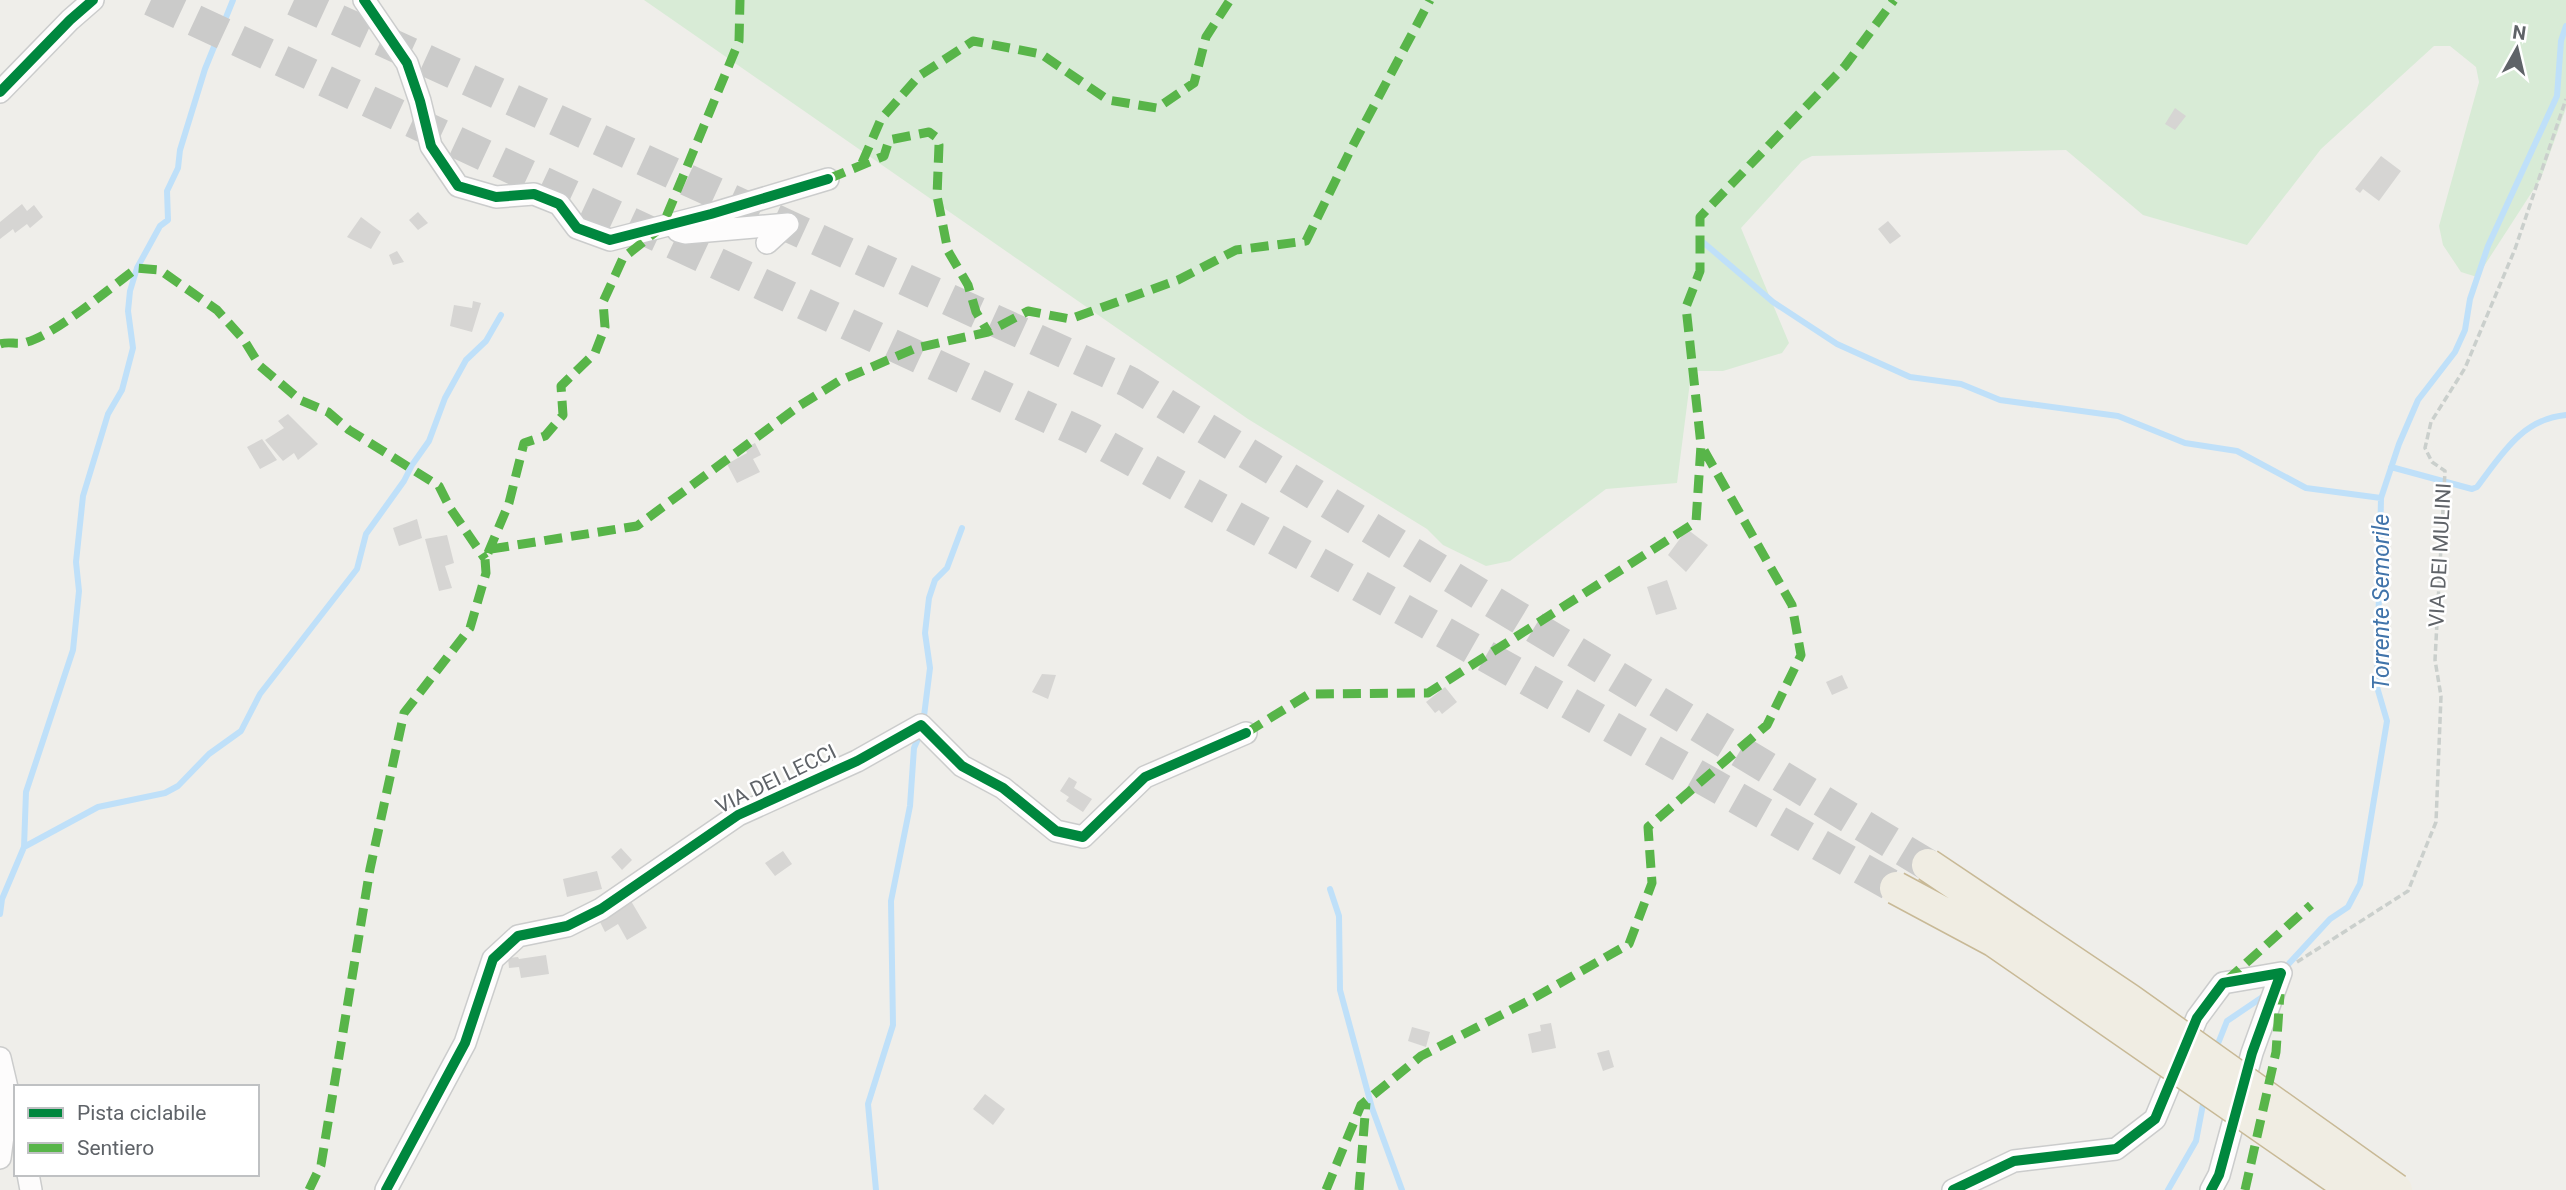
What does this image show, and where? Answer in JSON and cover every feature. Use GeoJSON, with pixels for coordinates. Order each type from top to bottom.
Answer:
{"type":"FeatureCollection","features":[{"type":"Feature","properties":{"kind":"highway"},"geometry":{"type":"LineString","coordinates":[[1928,865],[2129,1000],[2396,1190]]}},
{"type":"Feature","properties":{"kind":"highway"},"geometry":{"type":"LineString","coordinates":[[1896,888],[1995,941],[2354,1190]]}},
{"type":"Feature","properties":{"kind":"street"},"geometry":{"type":"LineString","coordinates":[[0,92],[93,0]]}},
{"type":"Feature","properties":{"kind":"street"},"geometry":{"type":"LineString","coordinates":[[364,0],[407,64],[431,146],[458,186],[496,197],[534,194],[559,204],[577,228],[610,240],[828,179]]}},
{"type":"Feature","properties":{"kind":"street"},"geometry":{"type":"LineString","coordinates":[[662,227],[685,233],[788,224],[767,243]]}},
{"type":"Feature","properties":{"kind":"street","name":"VIA DEI LECCI"},"geometry":{"type":"LineString","coordinates":[[386,1190],[465,1043],[493,958],[518,936],[567,926],[601,909],[737,815],[857,761],[921,725],[962,766],[1003,788],[1056,831],[1083,837],[1145,777],[1246,733]]}},
{"type":"Feature","properties":{"kind":"street"},"geometry":{"type":"LineString","coordinates":[[1953,1190],[2014,1161],[2116,1149],[2155,1119],[2197,1018],[2223,983],[2281,973],[2252,1053],[2219,1175],[2211,1190]]}},
{"type":"Feature","properties":{"kind":"street"},"geometry":{"type":"LineString","coordinates":[[0,1058],[14,1118]]}},
{"type":"Feature","properties":{"kind":"street"},"geometry":{"type":"LineString","coordinates":[[0,1158],[8,1093]]}},
{"type":"Feature","properties":{"kind":"green space"},"geometry":{"type":"Polygon","coordinates":[[[644,0],[2566,0],[2566,108],[2541,178],[2477,277],[2461,272],[2443,245],[2439,226],[2479,82],[2476,67],[2450,46],[2434,46],[2321,149],[2247,245],[2143,215],[2066,150],[1812,156],[1802,161],[1741,228],[1789,343],[1782,353],[1723,371],[1696,371],[1690,382],[1677,483],[1606,489],[1510,561],[1486,566],[1443,545],[1427,529],[1248,419],[644,0]]]}},
{"type":"Feature","properties":{"kind":"building"},"geometry":{"type":"Polygon","coordinates":[[[2175,108],[2186,116],[2175,130],[2165,124],[2175,108]]]}},
{"type":"Feature","properties":{"kind":"building"},"geometry":{"type":"Polygon","coordinates":[[[2381,156],[2401,171],[2379,201],[2363,189],[2360,193],[2355,189],[2381,156]]]}},
{"type":"Feature","properties":{"kind":"building"},"geometry":{"type":"Polygon","coordinates":[[[22,204],[27,211],[34,205],[43,217],[30,228],[27,224],[15,233],[13,229],[0,239],[0,222],[22,204]]]}},
{"type":"Feature","properties":{"kind":"building"},"geometry":{"type":"Polygon","coordinates":[[[418,212],[428,223],[418,230],[409,220],[418,212]]]}},
{"type":"Feature","properties":{"kind":"building"},"geometry":{"type":"Polygon","coordinates":[[[361,217],[381,232],[371,249],[347,237],[361,217]]]}},
{"type":"Feature","properties":{"kind":"building"},"geometry":{"type":"Polygon","coordinates":[[[1888,221],[1901,236],[1890,244],[1878,229],[1888,221]]]}},
{"type":"Feature","properties":{"kind":"building"},"geometry":{"type":"Polygon","coordinates":[[[397,251],[404,262],[393,265],[389,255],[397,251]]]}},
{"type":"Feature","properties":{"kind":"building"},"geometry":{"type":"Polygon","coordinates":[[[473,301],[481,303],[472,332],[450,326],[454,305],[472,308],[473,301]]]}},
{"type":"Feature","properties":{"kind":"building"},"geometry":{"type":"Polygon","coordinates":[[[288,414],[318,444],[298,460],[294,453],[283,461],[265,440],[284,428],[278,421],[288,414]]]}},
{"type":"Feature","properties":{"kind":"building"},"geometry":{"type":"Polygon","coordinates":[[[262,439],[277,460],[260,469],[247,447],[262,439]]]}},
{"type":"Feature","properties":{"kind":"building"},"geometry":{"type":"Polygon","coordinates":[[[755,443],[761,455],[753,459],[760,472],[737,483],[727,464],[747,453],[745,448],[755,443]]]}},
{"type":"Feature","properties":{"kind":"building"},"geometry":{"type":"Polygon","coordinates":[[[417,519],[422,538],[399,546],[393,528],[417,519]]]}},
{"type":"Feature","properties":{"kind":"building"},"geometry":{"type":"Polygon","coordinates":[[[1687,529],[1708,545],[1686,572],[1668,555],[1687,529]]]}},
{"type":"Feature","properties":{"kind":"building"},"geometry":{"type":"Polygon","coordinates":[[[447,535],[454,563],[445,566],[452,588],[439,591],[425,539],[447,535]]]}},
{"type":"Feature","properties":{"kind":"building"},"geometry":{"type":"Polygon","coordinates":[[[1667,580],[1677,609],[1656,615],[1647,587],[1667,580]]]}},
{"type":"Feature","properties":{"kind":"building"},"geometry":{"type":"Polygon","coordinates":[[[1042,674],[1056,675],[1048,699],[1032,692],[1042,674]]]}},
{"type":"Feature","properties":{"kind":"building"},"geometry":{"type":"Polygon","coordinates":[[[1842,675],[1848,688],[1832,695],[1826,682],[1842,675]]]}},
{"type":"Feature","properties":{"kind":"building"},"geometry":{"type":"Polygon","coordinates":[[[1445,687],[1457,702],[1442,714],[1439,710],[1435,713],[1426,702],[1445,687]]]}},
{"type":"Feature","properties":{"kind":"building"},"geometry":{"type":"Polygon","coordinates":[[[1069,777],[1077,782],[1074,788],[1092,799],[1083,812],[1066,801],[1069,797],[1060,791],[1069,777]]]}},
{"type":"Feature","properties":{"kind":"building"},"geometry":{"type":"Polygon","coordinates":[[[621,848],[632,860],[622,870],[611,857],[621,848]]]}},
{"type":"Feature","properties":{"kind":"building"},"geometry":{"type":"Polygon","coordinates":[[[783,851],[792,864],[775,876],[765,863],[783,851]]]}},
{"type":"Feature","properties":{"kind":"building"},"geometry":{"type":"Polygon","coordinates":[[[597,871],[602,889],[567,897],[563,879],[597,871]]]}},
{"type":"Feature","properties":{"kind":"building"},"geometry":{"type":"Polygon","coordinates":[[[631,901],[647,928],[627,940],[618,924],[605,932],[600,922],[631,901]]]}},
{"type":"Feature","properties":{"kind":"building"},"geometry":{"type":"Polygon","coordinates":[[[546,955],[549,974],[521,978],[519,967],[509,968],[508,958],[546,955]]]}},
{"type":"Feature","properties":{"kind":"building"},"geometry":{"type":"Polygon","coordinates":[[[1551,1023],[1556,1048],[1532,1053],[1528,1034],[1541,1031],[1540,1025],[1551,1023]]]}},
{"type":"Feature","properties":{"kind":"building"},"geometry":{"type":"Polygon","coordinates":[[[1412,1027],[1430,1032],[1426,1047],[1408,1041],[1412,1027]]]}},
{"type":"Feature","properties":{"kind":"building"},"geometry":{"type":"Polygon","coordinates":[[[1609,1050],[1614,1067],[1603,1071],[1597,1053],[1609,1050]]]}},
{"type":"Feature","properties":{"kind":"building"},"geometry":{"type":"Polygon","coordinates":[[[985,1094],[1005,1109],[993,1125],[973,1109],[985,1094]]]}},
{"type":"Feature","properties":{"kind":"waterway"},"geometry":{"type":"LineString","coordinates":[[0,914],[2,899],[24,847],[26,792],[73,650],[79,591],[76,562],[83,496],[108,414],[122,390],[133,348],[128,311],[130,291],[137,268],[160,226],[168,220],[167,191],[178,168],[180,150],[205,69],[233,0]]}},
{"type":"Feature","properties":{"kind":"waterway","name":"Torrente Semorile"},"geometry":{"type":"LineString","coordinates":[[2283,970],[2330,919],[2348,907],[2360,884],[2387,721],[2377,687],[2381,498],[2399,444],[2418,400],[2455,352],[2465,330],[2470,299],[2488,246],[2557,96],[2561,41],[2566,26]]}},
{"type":"Feature","properties":{"kind":"waterway"},"geometry":{"type":"LineString","coordinates":[[1704,243],[1773,302],[1837,344],[1910,377],[1961,384],[2000,400],[2118,416],[2185,443],[2237,451],[2306,488],[2381,498]]}},
{"type":"Feature","properties":{"kind":"waterway"},"geometry":{"type":"LineString","coordinates":[[24,847],[98,807],[165,793],[178,786],[209,754],[241,731],[260,694],[357,569],[366,534],[429,441],[445,398],[466,360],[486,341],[501,315]]}},
{"type":"Feature","properties":{"kind":"waterway"},"geometry":{"type":"LineString","coordinates":[[2391,467],[2472,489],[2477,487],[2514,440],[2525,431],[2537,423],[2566,415]]}},
{"type":"Feature","properties":{"kind":"waterway"},"geometry":{"type":"LineString","coordinates":[[923,724],[930,668],[925,633],[929,598],[935,580],[947,568],[962,528]]}},
{"type":"Feature","properties":{"kind":"waterway"},"geometry":{"type":"LineString","coordinates":[[876,1190],[868,1104],[893,1025],[891,901],[910,806],[914,748],[920,734]]}},
{"type":"Feature","properties":{"kind":"waterway"},"geometry":{"type":"LineString","coordinates":[[1330,889],[1339,916],[1340,990],[1372,1108],[1402,1190]]}},
{"type":"Feature","properties":{"kind":"waterway","name":"Torrente Semorile"},"geometry":{"type":"LineString","coordinates":[[2215,1051],[2227,1021],[2266,993]]}},
{"type":"Feature","properties":{"kind":"waterway","name":"Torrente Semorile"},"geometry":{"type":"LineString","coordinates":[[2168,1190],[2196,1141],[2204,1099]]}},
{"type":"Feature","properties":{"kind":"tunnel"},"geometry":{"type":"LineString","coordinates":[[151,0],[1088,436],[1429,624],[1896,888]]}},
{"type":"Feature","properties":{"kind":"tunnel"},"geometry":{"type":"LineString","coordinates":[[294,0],[1129,382],[1928,865]]}},
{"type":"Feature","properties":{"kind":"marked path"},"geometry":{"type":"LineString","coordinates":[[488,553],[509,503],[524,443],[545,436],[563,415],[561,386],[595,353],[605,327],[603,302],[623,258],[662,227],[739,41],[740,0]]}},
{"type":"Feature","properties":{"kind":"marked path"},"geometry":{"type":"LineString","coordinates":[[862,163],[881,119],[919,76],[973,41],[1041,54],[1108,100],[1157,108],[1194,83],[1206,37],[1230,0]]}},
{"type":"Feature","properties":{"kind":"marked path"},"geometry":{"type":"LineString","coordinates":[[491,549],[637,526],[799,406],[839,381],[916,348],[988,332],[1028,311],[1070,319],[1178,280],[1236,250],[1306,241],[1430,0]]}},
{"type":"Feature","properties":{"kind":"marked path"},"geometry":{"type":"LineString","coordinates":[[1246,733],[1309,694],[1428,693],[1696,522],[1701,445],[1686,307],[1700,271],[1700,217],[1845,66],[1894,0]]}},
{"type":"Feature","properties":{"kind":"marked path"},"geometry":{"type":"LineString","coordinates":[[828,179],[884,156],[889,140],[929,132],[936,137],[939,145],[937,196],[948,251],[968,285],[976,312],[988,332]]}},
{"type":"Feature","properties":{"kind":"marked path"},"geometry":{"type":"LineString","coordinates":[[0,344],[27,342],[53,330],[137,268],[160,270],[217,310],[244,340],[260,366],[300,400],[328,412],[349,430],[439,486],[450,508],[485,559]]}},
{"type":"Feature","properties":{"kind":"marked path"},"geometry":{"type":"LineString","coordinates":[[1326,1190],[1361,1105],[1421,1056],[1532,999],[1629,944],[1652,883],[1648,827],[1767,725],[1801,655],[1792,605],[1701,445]]}},
{"type":"Feature","properties":{"kind":"marked path"},"geometry":{"type":"LineString","coordinates":[[309,1190],[321,1165],[370,869],[404,713],[470,628],[486,573],[485,559]]}},
{"type":"Feature","properties":{"kind":"marked path"},"geometry":{"type":"LineString","coordinates":[[2226,981],[2311,905]]}},
{"type":"Feature","properties":{"kind":"marked path"},"geometry":{"type":"LineString","coordinates":[[2245,1190],[2276,1052],[2280,994]]}},
{"type":"Feature","properties":{"kind":"marked path"},"geometry":{"type":"LineString","coordinates":[[1359,1190],[1366,1103]]}},
{"type":"Feature","properties":{"kind":"cycle path"},"geometry":{"type":"LineString","coordinates":[[0,92],[93,0]]}},
{"type":"Feature","properties":{"kind":"cycle path"},"geometry":{"type":"LineString","coordinates":[[364,0],[407,63],[431,146],[458,186],[496,197],[534,194],[559,204],[577,228],[610,240],[711,214],[828,179]]}},
{"type":"Feature","properties":{"kind":"cycle path"},"geometry":{"type":"LineString","coordinates":[[386,1190],[465,1043],[493,959],[518,936],[567,926],[601,909],[738,815],[857,761],[921,725],[962,766],[1003,788],[1056,831],[1083,837],[1145,777],[1246,733]]}},
{"type":"Feature","properties":{"kind":"cycle path"},"geometry":{"type":"LineString","coordinates":[[1953,1190],[2014,1161],[2116,1149],[2155,1119],[2197,1018],[2223,983],[2281,973],[2252,1053],[2219,1175],[2211,1190]]}}]}
